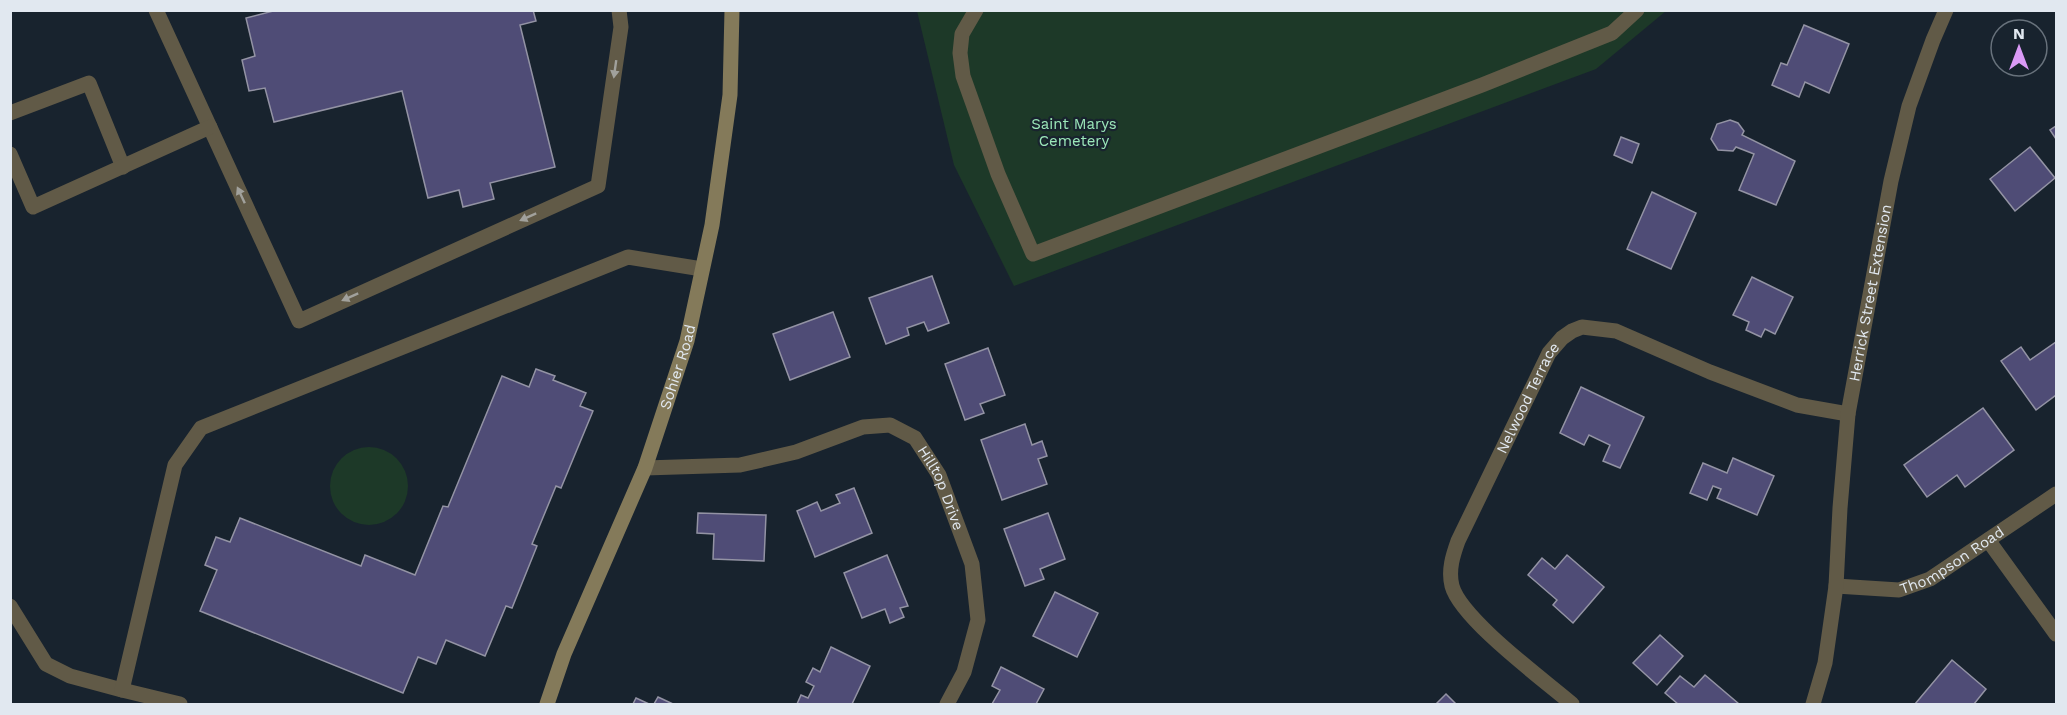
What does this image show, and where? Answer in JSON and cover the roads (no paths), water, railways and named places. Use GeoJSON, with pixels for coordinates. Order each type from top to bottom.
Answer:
{"type":"FeatureCollection","features":[{"type":"Feature","properties":{"kind":"main road","name":"Sohier Road"},"geometry":{"type":"LineString","coordinates":[[547,705],[564,654],[645,468],[687,342],[712,225],[730,95],[732,10]]}},
{"type":"Feature","properties":{"kind":"street"},"geometry":{"type":"LineString","coordinates":[[160,12],[299,321],[598,186],[621,27],[619,10]]}},
{"type":"Feature","properties":{"kind":"street"},"geometry":{"type":"LineString","coordinates":[[976,10],[962,34],[960,52],[963,76],[998,174],[1033,254],[1568,51],[1612,33],[1637,10]]}},
{"type":"Feature","properties":{"kind":"street","name":"Herrick Street Extension"},"geometry":{"type":"LineString","coordinates":[[1813,705],[1825,663],[1836,586],[1848,414],[1891,181],[1909,106],[1946,10]]}},
{"type":"Feature","properties":{"kind":"street"},"geometry":{"type":"LineString","coordinates":[[10,113],[89,83],[123,166]]}},
{"type":"Feature","properties":{"kind":"street"},"geometry":{"type":"LineString","coordinates":[[10,154],[33,207],[210,127]]}},
{"type":"Feature","properties":{"kind":"street"},"geometry":{"type":"LineString","coordinates":[[122,690],[175,465],[201,428],[628,257],[702,269]]}},
{"type":"Feature","properties":{"kind":"street","name":"Nelwood Terrace"},"geometry":{"type":"LineString","coordinates":[[1572,705],[1473,620],[1459,602],[1452,585],[1451,570],[1452,558],[1458,541],[1549,353],[1562,338],[1582,327],[1616,331],[1710,372],[1797,405],[1848,414]]}},
{"type":"Feature","properties":{"kind":"street","name":"Hilltop Drive"},"geometry":{"type":"LineString","coordinates":[[645,468],[740,465],[796,452],[863,427],[890,425],[915,438],[939,475],[972,564],[978,620],[964,672],[947,705]]}},
{"type":"Feature","properties":{"kind":"street","name":"Thompson Road"},"geometry":{"type":"LineString","coordinates":[[1836,586],[1889,590],[1912,587],[1930,579],[2056,494]]}},
{"type":"Feature","properties":{"kind":"street"},"geometry":{"type":"LineString","coordinates":[[1988,540],[2056,634]]}},
{"type":"Feature","properties":{"kind":"street"},"geometry":{"type":"LineString","coordinates":[[10,606],[46,664],[70,676],[180,705]]}},
{"type":"Feature","properties":{"kind":"park label","name":"Saint Marys Cemetery"},"geometry":{"type":"Point","coordinates":[1074,132]}}]}
